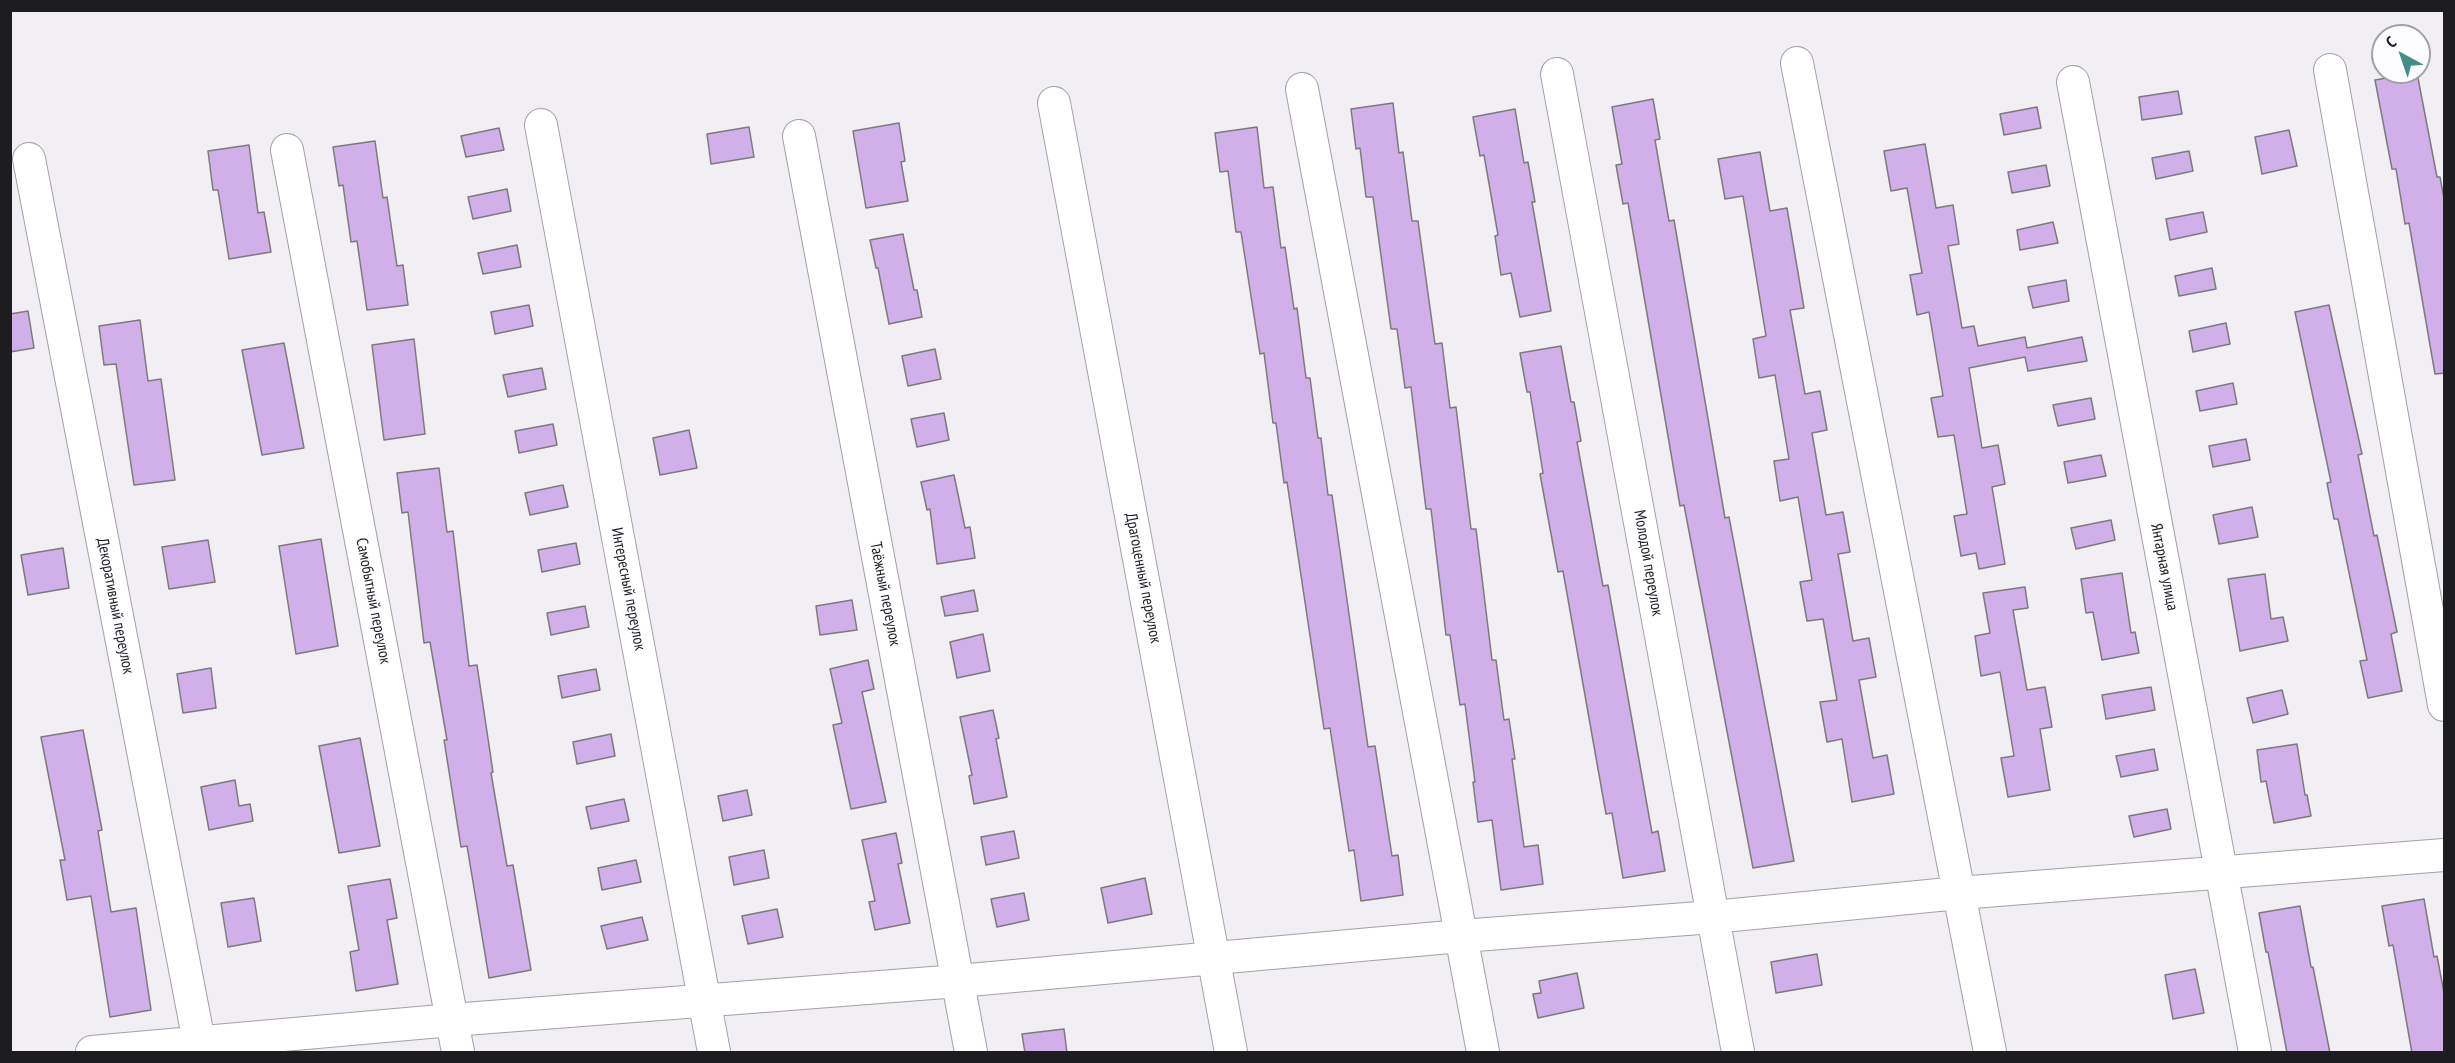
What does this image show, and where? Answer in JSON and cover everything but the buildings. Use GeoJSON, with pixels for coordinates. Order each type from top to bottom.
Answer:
{"type":"FeatureCollection","features":[{"type":"Feature","properties":{"kind":"street"},"geometry":{"type":"LineString","coordinates":[[1797,63],[1990,1053]]}},
{"type":"Feature","properties":{"kind":"street"},"geometry":{"type":"LineString","coordinates":[[2330,70],[2445,705]]}},
{"type":"Feature","properties":{"kind":"street","name":"Молодой переулок"},"geometry":{"type":"LineString","coordinates":[[1557,74],[1738,1053]]}},
{"type":"Feature","properties":{"kind":"street","name":"Янтарная улица"},"geometry":{"type":"LineString","coordinates":[[2073,82],[2255,1053]]}},
{"type":"Feature","properties":{"kind":"street"},"geometry":{"type":"LineString","coordinates":[[1302,89],[1483,1053]]}},
{"type":"Feature","properties":{"kind":"street","name":"Драгоценный переулок"},"geometry":{"type":"LineString","coordinates":[[1054,102],[1231,1053]]}},
{"type":"Feature","properties":{"kind":"street","name":"Интересный переулок"},"geometry":{"type":"LineString","coordinates":[[541,125],[714,1053]]}},
{"type":"Feature","properties":{"kind":"street","name":"Таёжный переулок"},"geometry":{"type":"LineString","coordinates":[[799,136],[971,1053]]}},
{"type":"Feature","properties":{"kind":"street","name":"Самобытный переулок"},"geometry":{"type":"LineString","coordinates":[[287,150],[458,1053]]}},
{"type":"Feature","properties":{"kind":"street","name":"Декоративный переулок"},"geometry":{"type":"LineString","coordinates":[[29,159],[200,1048]]}},
{"type":"Feature","properties":{"kind":"street"},"geometry":{"type":"LineString","coordinates":[[92,1053],[200,1048],[452,1020],[958,981],[1461,936],[1713,917],[1959,893],[2445,855]]}}]}
